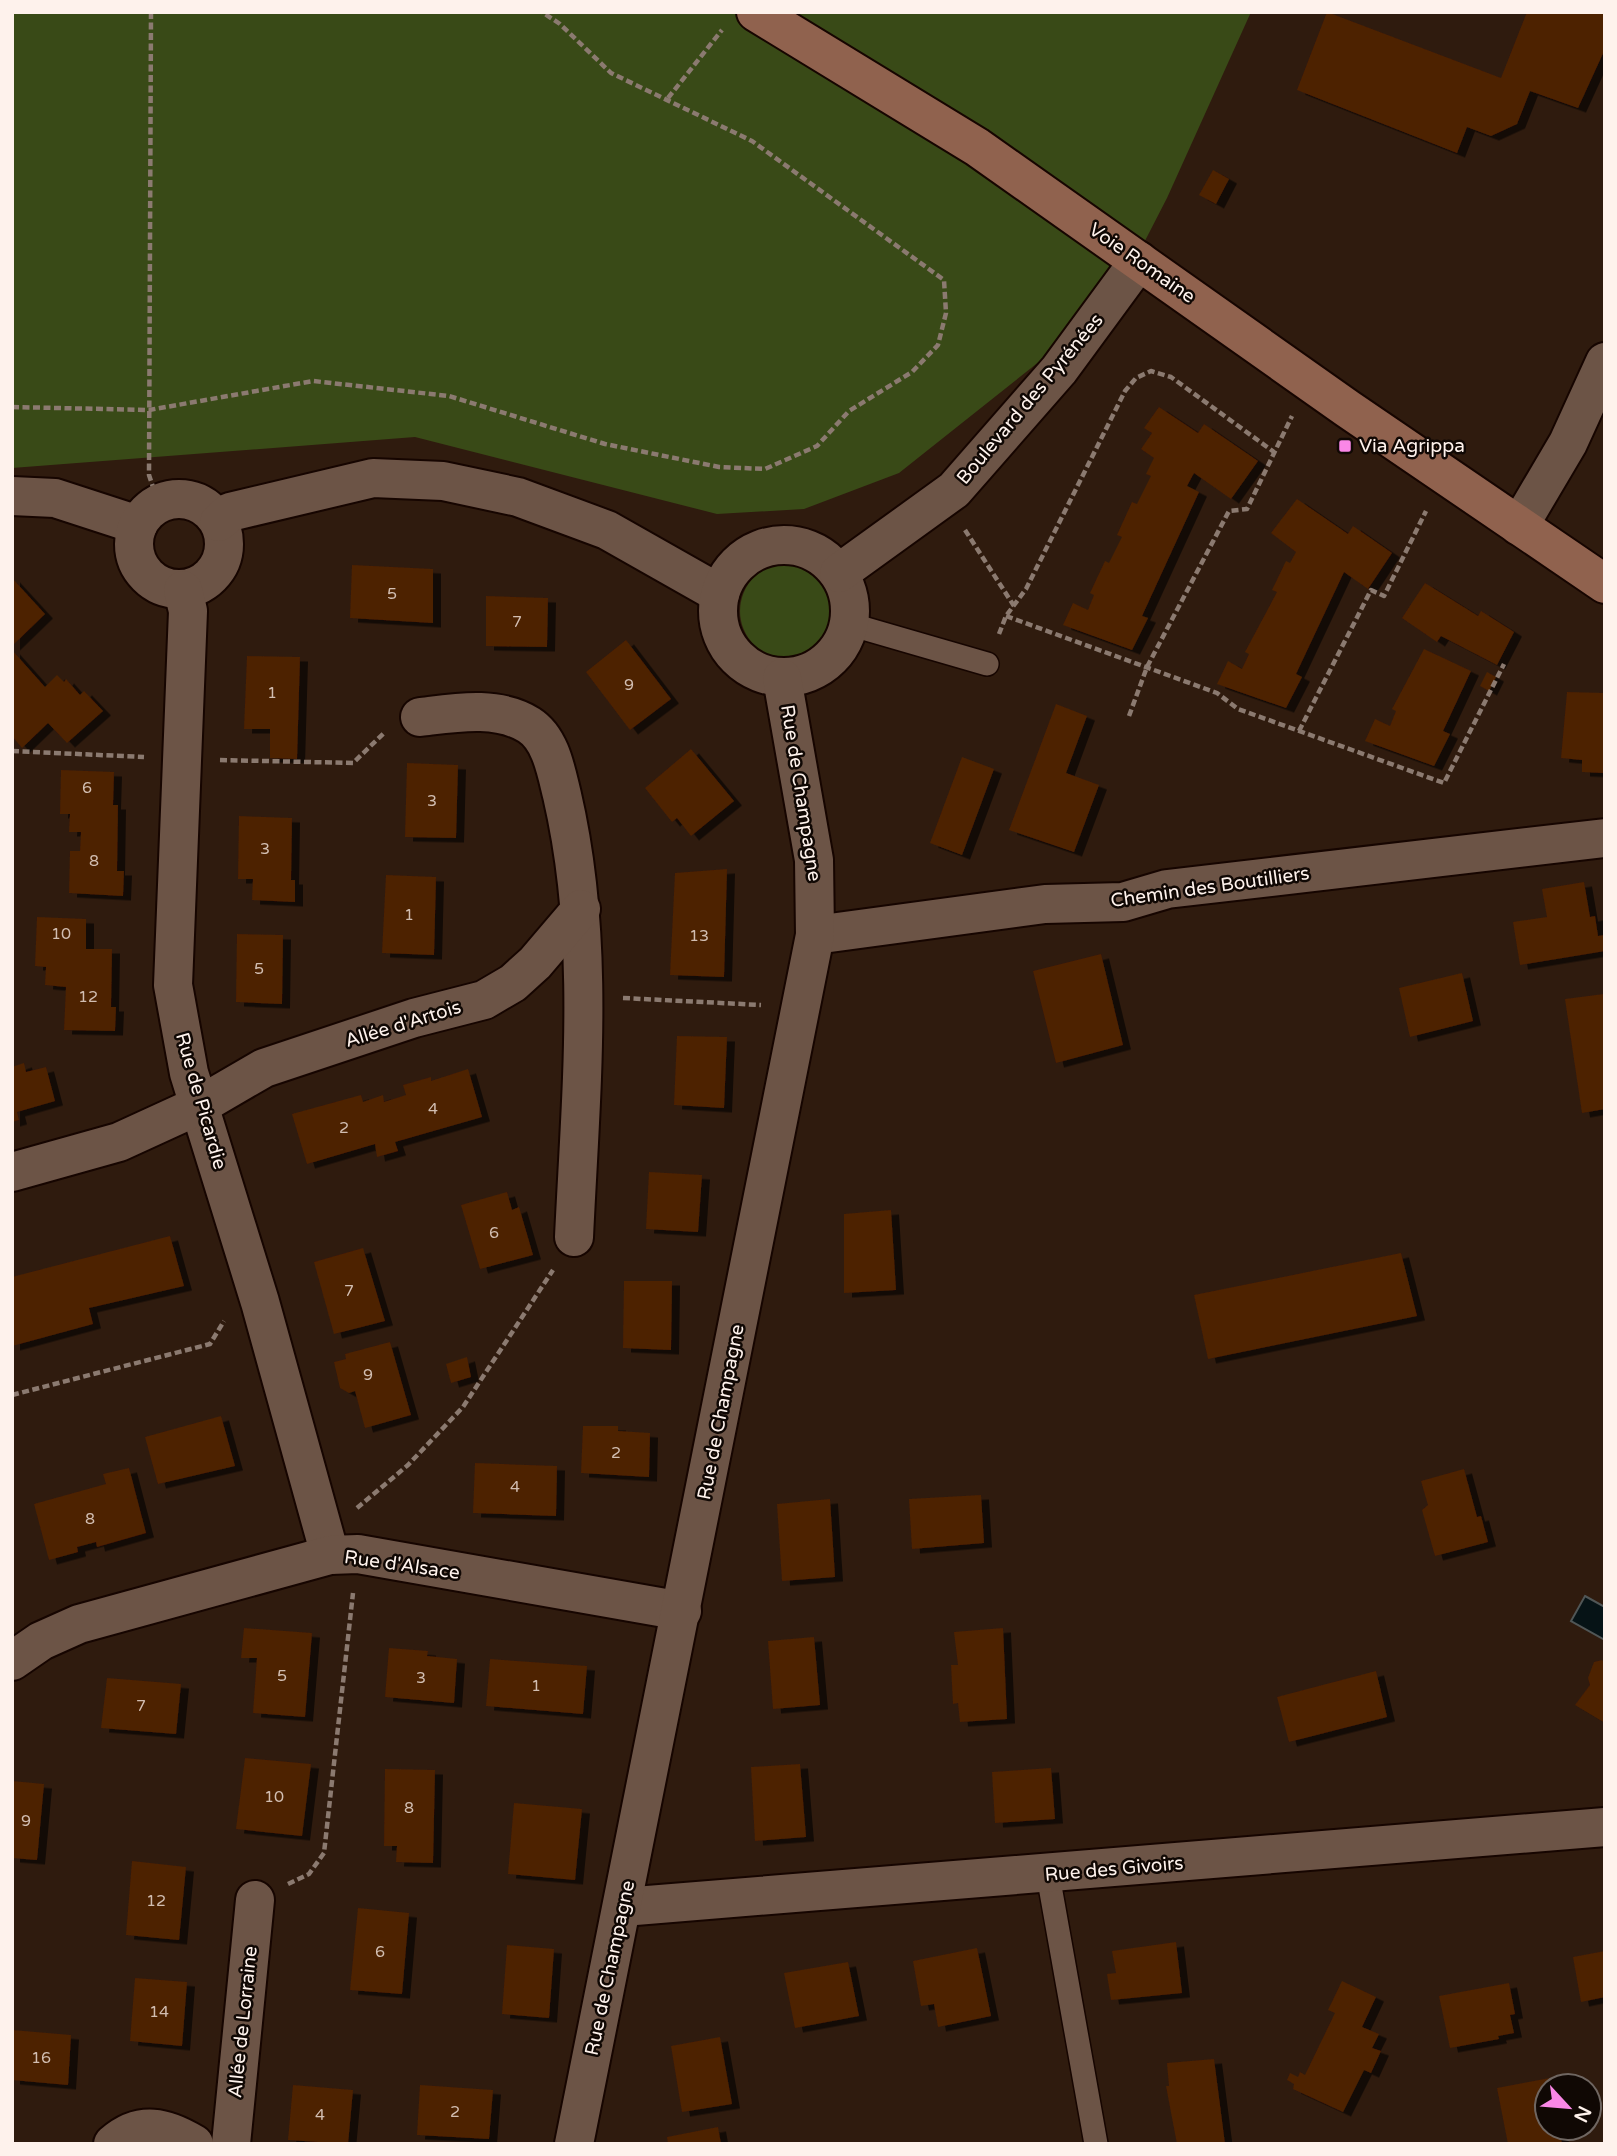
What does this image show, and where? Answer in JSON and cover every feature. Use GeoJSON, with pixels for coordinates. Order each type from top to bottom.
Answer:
{"type":"FeatureCollection","features":[{"type":"Feature","properties":{"kind":"main road","name":"Voie Romaine"},"geometry":{"type":"LineString","coordinates":[[743,17],[977,147],[1605,584]]}},
{"type":"Feature","properties":{"kind":"street","name":"Boulevard des Pyrénées"},"geometry":{"type":"LineString","coordinates":[[839,573],[954,490],[1059,369],[1139,261]]}},
{"type":"Feature","properties":{"kind":"street"},"geometry":{"type":"LineString","coordinates":[[1519,526],[1568,443],[1605,362]]}},
{"type":"Feature","properties":{"kind":"street"},"geometry":{"type":"LineString","coordinates":[[219,522],[230,512],[373,478],[443,481],[518,497],[607,530],[720,593]]}},
{"type":"Feature","properties":{"kind":"street"},"geometry":{"type":"LineString","coordinates":[[12,496],[55,498],[149,514],[183,499],[197,502],[219,522],[224,551],[220,565],[211,578],[198,586],[183,590],[168,589],[143,573],[135,559],[133,544],[149,514]]}},
{"type":"Feature","properties":{"kind":"street"},"geometry":{"type":"LineString","coordinates":[[784,544],[805,548],[824,557],[839,573],[848,591],[849,624],[838,650],[822,665],[803,675],[782,678],[754,670],[731,651],[721,633],[718,614],[720,593],[729,574],[743,558],[762,548],[784,544]]}},
{"type":"Feature","properties":{"kind":"street","name":"Rue de Picardie"},"geometry":{"type":"LineString","coordinates":[[183,590],[188,611],[173,985],[180,1035],[338,1549]]}},
{"type":"Feature","properties":{"kind":"street","name":"Rue de Champagne"},"geometry":{"type":"LineString","coordinates":[[574,2144],[815,935],[817,900],[814,860],[782,678]]}},
{"type":"Feature","properties":{"kind":"street"},"geometry":{"type":"LineString","coordinates":[[420,717],[469,711],[505,716],[529,725],[544,741],[555,766],[573,841],[581,909],[585,996],[574,1237]]}},
{"type":"Feature","properties":{"kind":"street","name":"Chemin des Boutilliers"},"geometry":{"type":"LineString","coordinates":[[815,935],[1045,904],[1123,902],[1167,889],[1605,838]]}},
{"type":"Feature","properties":{"kind":"street","name":"Allée d'Artois"},"geometry":{"type":"LineString","coordinates":[[12,1172],[119,1142],[202,1104],[264,1068],[414,1018],[484,1000],[513,983],[535,963],[581,909]]}},
{"type":"Feature","properties":{"kind":"street","name":"Rue d'Alsace"},"geometry":{"type":"LineString","coordinates":[[12,1661],[41,1641],[79,1624],[338,1549],[682,1611]]}},
{"type":"Feature","properties":{"kind":"street","name":"Rue des Givoirs"},"geometry":{"type":"LineString","coordinates":[[623,1908],[1605,1827]]}},
{"type":"Feature","properties":{"kind":"street","name":"Allée de Lorraine"},"geometry":{"type":"LineString","coordinates":[[231,2144],[255,1900]]}},
{"type":"Feature","properties":{"kind":"street"},"geometry":{"type":"LineString","coordinates":[[113,2144],[140,2128],[159,2128],[194,2144]]}},
{"type":"Feature","properties":{"kind":"lane"},"geometry":{"type":"LineString","coordinates":[[849,624],[987,664]]}},
{"type":"Feature","properties":{"kind":"lane"},"geometry":{"type":"LineString","coordinates":[[1048,1875],[1096,2144]]}},
{"type":"Feature","properties":{"kind":"path"},"geometry":{"type":"LineString","coordinates":[[149,514],[152,12]]}},
{"type":"Feature","properties":{"kind":"path"},"geometry":{"type":"LineString","coordinates":[[12,407],[149,410],[313,382],[449,396],[605,444],[719,467],[765,469],[817,446],[849,411],[912,372],[938,345],[946,313],[944,281],[752,142],[611,72],[560,24],[542,12]]}},
{"type":"Feature","properties":{"kind":"path"},"geometry":{"type":"LineString","coordinates":[[668,98],[743,17]]}},
{"type":"Feature","properties":{"kind":"path"},"geometry":{"type":"LineString","coordinates":[[987,664],[1006,616],[1026,589],[1125,391],[1136,378],[1151,371],[1171,377],[1274,452]]}},
{"type":"Feature","properties":{"kind":"path"},"geometry":{"type":"LineString","coordinates":[[1129,716],[1147,667],[1229,511],[1247,509],[1293,415]]}},
{"type":"Feature","properties":{"kind":"path"},"geometry":{"type":"LineString","coordinates":[[1299,731],[1371,590],[1384,596],[1427,508]]}},
{"type":"Feature","properties":{"kind":"path"},"geometry":{"type":"LineString","coordinates":[[963,527],[1014,606]]}},
{"type":"Feature","properties":{"kind":"path"},"geometry":{"type":"LineString","coordinates":[[1006,616],[1217,693],[1238,709],[1444,783],[1504,664]]}},
{"type":"Feature","properties":{"kind":"path"},"geometry":{"type":"LineString","coordinates":[[215,760],[353,764],[394,725],[420,717]]}},
{"type":"Feature","properties":{"kind":"path"},"geometry":{"type":"LineString","coordinates":[[12,751],[150,757]]}},
{"type":"Feature","properties":{"kind":"path"},"geometry":{"type":"LineString","coordinates":[[585,996],[772,1005]]}},
{"type":"Feature","properties":{"kind":"path"},"geometry":{"type":"LineString","coordinates":[[255,1900],[309,1874],[324,1853],[338,1549],[408,1465],[463,1407],[574,1237]]}},
{"type":"Feature","properties":{"kind":"path"},"geometry":{"type":"LineString","coordinates":[[12,1395],[209,1344],[230,1311]]}},
{"type":"Feature","properties":{"kind":"green space"},"geometry":{"type":"Polygon","coordinates":[[[12,12],[1251,12],[1167,198],[1113,303],[899,473],[804,509],[717,514],[415,437],[12,468],[12,12]]]}},
{"type":"Feature","properties":{"kind":"green space"},"geometry":{"type":"Polygon","coordinates":[[[779,563],[797,563],[815,571],[828,584],[836,602],[833,630],[815,651],[797,659],[779,659],[761,651],[748,638],[740,620],[740,602],[748,584],[761,571],[779,563]]]}},
{"type":"Feature","properties":{"kind":"shaded area"},"geometry":{"type":"Polygon","coordinates":[[[1585,1596],[1605,1607],[1605,1640],[1571,1621],[1585,1596]]]}},
{"type":"Feature","properties":{"kind":"building"},"geometry":{"type":"Polygon","coordinates":[[[1327,12],[1501,78],[1527,12],[1605,12],[1605,49],[1578,108],[1530,91],[1517,124],[1491,136],[1467,127],[1457,153],[1297,90],[1327,12]]]}},
{"type":"Feature","properties":{"kind":"building"},"geometry":{"type":"Polygon","coordinates":[[[1213,170],[1229,179],[1216,204],[1199,195],[1213,170]]]}},
{"type":"Feature","properties":{"kind":"building"},"geometry":{"type":"Polygon","coordinates":[[[1159,407],[1198,433],[1204,424],[1258,461],[1231,499],[1194,473],[1187,486],[1199,492],[1142,616],[1148,618],[1132,650],[1063,625],[1073,603],[1088,610],[1094,595],[1090,593],[1105,561],[1109,563],[1122,537],[1117,535],[1132,502],[1137,504],[1151,476],[1146,474],[1154,458],[1141,449],[1152,433],[1144,428],[1159,407]]]}},
{"type":"Feature","properties":{"kind":"building"},"geometry":{"type":"Polygon","coordinates":[[[1297,499],[1348,534],[1353,526],[1392,553],[1368,589],[1344,572],[1296,674],[1302,677],[1286,708],[1217,684],[1228,661],[1242,669],[1249,654],[1245,652],[1277,592],[1272,590],[1286,561],[1290,563],[1296,552],[1271,533],[1297,499]]]}},
{"type":"Feature","properties":{"kind":"building"},"geometry":{"type":"Polygon","coordinates":[[[352,565],[433,569],[433,623],[350,618],[352,565]]]}},
{"type":"Feature","properties":{"kind":"building"},"geometry":{"type":"Polygon","coordinates":[[[12,578],[45,614],[12,646],[12,578]]]}},
{"type":"Feature","properties":{"kind":"building"},"geometry":{"type":"Polygon","coordinates":[[[1425,583],[1478,616],[1481,611],[1514,632],[1497,665],[1441,636],[1437,642],[1402,618],[1425,583]]]}},
{"type":"Feature","properties":{"kind":"building"},"geometry":{"type":"Polygon","coordinates":[[[486,596],[548,598],[547,647],[486,646],[486,596]]]}},
{"type":"Feature","properties":{"kind":"building"},"geometry":{"type":"Polygon","coordinates":[[[626,640],[671,699],[630,730],[586,672],[626,640]]]}},
{"type":"Feature","properties":{"kind":"building"},"geometry":{"type":"Polygon","coordinates":[[[1424,649],[1471,671],[1443,731],[1450,734],[1434,766],[1365,741],[1375,719],[1390,726],[1396,711],[1392,709],[1424,649]]]}},
{"type":"Feature","properties":{"kind":"building"},"geometry":{"type":"Polygon","coordinates":[[[12,650],[45,687],[57,675],[64,682],[66,679],[80,695],[84,691],[103,711],[67,743],[48,723],[22,748],[12,736],[12,650]]]}},
{"type":"Feature","properties":{"kind":"building"},"geometry":{"type":"Polygon","coordinates":[[[247,656],[300,657],[297,759],[270,758],[270,729],[244,729],[247,656]]]}},
{"type":"Feature","properties":{"kind":"building"},"geometry":{"type":"Polygon","coordinates":[[[1487,672],[1496,677],[1489,691],[1480,686],[1487,672]]]}},
{"type":"Feature","properties":{"kind":"building"},"geometry":{"type":"Polygon","coordinates":[[[1567,692],[1605,693],[1604,773],[1582,772],[1582,760],[1561,758],[1567,692]]]}},
{"type":"Feature","properties":{"kind":"building"},"geometry":{"type":"Polygon","coordinates":[[[1056,704],[1087,716],[1066,773],[1099,785],[1074,852],[1009,830],[1056,704]]]}},
{"type":"Feature","properties":{"kind":"building"},"geometry":{"type":"Polygon","coordinates":[[[691,749],[734,801],[691,836],[677,818],[672,822],[645,788],[691,749]]]}},
{"type":"Feature","properties":{"kind":"building"},"geometry":{"type":"Polygon","coordinates":[[[962,757],[994,769],[962,855],[930,843],[962,757]]]}},
{"type":"Feature","properties":{"kind":"building"},"geometry":{"type":"Polygon","coordinates":[[[407,763],[458,765],[456,838],[405,837],[407,763]]]}},
{"type":"Feature","properties":{"kind":"building"},"geometry":{"type":"Polygon","coordinates":[[[61,770],[114,772],[113,805],[118,805],[117,871],[124,871],[123,896],[69,893],[70,851],[80,851],[81,832],[69,832],[70,814],[60,814],[61,770]]]}},
{"type":"Feature","properties":{"kind":"building"},"geometry":{"type":"Polygon","coordinates":[[[239,816],[292,818],[291,880],[295,880],[295,902],[252,900],[253,879],[238,879],[239,816]]]}},
{"type":"Feature","properties":{"kind":"building"},"geometry":{"type":"Polygon","coordinates":[[[727,869],[724,977],[670,975],[675,873],[727,869]]]}},
{"type":"Feature","properties":{"kind":"building"},"geometry":{"type":"Polygon","coordinates":[[[386,875],[436,877],[434,955],[382,953],[386,875]]]}},
{"type":"Feature","properties":{"kind":"building"},"geometry":{"type":"Polygon","coordinates":[[[1584,882],[1590,917],[1595,916],[1598,936],[1605,935],[1605,951],[1520,965],[1513,922],[1547,917],[1542,889],[1584,882]]]}},
{"type":"Feature","properties":{"kind":"building"},"geometry":{"type":"Polygon","coordinates":[[[37,917],[86,919],[86,949],[112,949],[111,1007],[116,1007],[115,1031],[64,1030],[66,987],[45,985],[46,967],[35,966],[37,917]]]}},
{"type":"Feature","properties":{"kind":"building"},"geometry":{"type":"Polygon","coordinates":[[[237,934],[283,935],[282,1004],[236,1002],[237,934]]]}},
{"type":"Feature","properties":{"kind":"building"},"geometry":{"type":"Polygon","coordinates":[[[1101,954],[1123,1045],[1056,1063],[1033,971],[1101,954]]]}},
{"type":"Feature","properties":{"kind":"building"},"geometry":{"type":"Polygon","coordinates":[[[1462,973],[1473,1021],[1410,1037],[1399,988],[1462,973]]]}},
{"type":"Feature","properties":{"kind":"building"},"geometry":{"type":"Polygon","coordinates":[[[1604,994],[1605,1109],[1582,1113],[1565,999],[1604,994]]]}},
{"type":"Feature","properties":{"kind":"building"},"geometry":{"type":"Polygon","coordinates":[[[677,1036],[727,1037],[724,1108],[674,1105],[677,1036]]]}},
{"type":"Feature","properties":{"kind":"building"},"geometry":{"type":"Polygon","coordinates":[[[24,1063],[26,1072],[46,1067],[55,1101],[17,1112],[19,1120],[12,1122],[12,1067],[24,1063]]]}},
{"type":"Feature","properties":{"kind":"building"},"geometry":{"type":"Polygon","coordinates":[[[468,1069],[482,1117],[395,1142],[398,1151],[377,1157],[375,1144],[307,1164],[292,1114],[361,1095],[363,1102],[383,1095],[384,1102],[406,1095],[403,1085],[431,1077],[431,1081],[468,1069]]]}},
{"type":"Feature","properties":{"kind":"building"},"geometry":{"type":"Polygon","coordinates":[[[649,1172],[702,1175],[698,1232],[646,1229],[649,1172]]]}},
{"type":"Feature","properties":{"kind":"building"},"geometry":{"type":"Polygon","coordinates":[[[507,1192],[512,1210],[519,1207],[533,1255],[480,1269],[461,1205],[507,1192]]]}},
{"type":"Feature","properties":{"kind":"building"},"geometry":{"type":"Polygon","coordinates":[[[891,1210],[896,1290],[844,1293],[844,1214],[891,1210]]]}},
{"type":"Feature","properties":{"kind":"building"},"geometry":{"type":"Polygon","coordinates":[[[170,1236],[184,1286],[89,1308],[93,1324],[12,1346],[12,1277],[170,1236]]]}},
{"type":"Feature","properties":{"kind":"building"},"geometry":{"type":"Polygon","coordinates":[[[363,1248],[385,1321],[334,1334],[314,1262],[363,1248]]]}},
{"type":"Feature","properties":{"kind":"building"},"geometry":{"type":"Polygon","coordinates":[[[1401,1253],[1417,1316],[1208,1359],[1194,1295],[1401,1253]]]}},
{"type":"Feature","properties":{"kind":"building"},"geometry":{"type":"Polygon","coordinates":[[[624,1281],[672,1281],[671,1350],[623,1348],[624,1281]]]}},
{"type":"Feature","properties":{"kind":"building"},"geometry":{"type":"Polygon","coordinates":[[[390,1342],[411,1415],[365,1428],[355,1391],[349,1393],[340,1388],[334,1362],[346,1359],[345,1354],[390,1342]]]}},
{"type":"Feature","properties":{"kind":"building"},"geometry":{"type":"Polygon","coordinates":[[[467,1357],[471,1377],[451,1383],[446,1364],[467,1357]]]}},
{"type":"Feature","properties":{"kind":"building"},"geometry":{"type":"Polygon","coordinates":[[[221,1416],[235,1466],[158,1484],[145,1437],[221,1416]]]}},
{"type":"Feature","properties":{"kind":"building"},"geometry":{"type":"Polygon","coordinates":[[[583,1426],[618,1426],[618,1431],[650,1433],[649,1477],[581,1473],[583,1426]]]}},
{"type":"Feature","properties":{"kind":"building"},"geometry":{"type":"Polygon","coordinates":[[[475,1463],[557,1466],[556,1516],[473,1513],[475,1463]]]}},
{"type":"Feature","properties":{"kind":"building"},"geometry":{"type":"Polygon","coordinates":[[[129,1468],[146,1533],[97,1547],[96,1542],[77,1547],[78,1552],[49,1560],[34,1504],[106,1484],[103,1474],[129,1468]]]}},
{"type":"Feature","properties":{"kind":"building"},"geometry":{"type":"Polygon","coordinates":[[[1464,1469],[1477,1517],[1481,1516],[1488,1542],[1435,1556],[1422,1510],[1428,1505],[1421,1481],[1464,1469]]]}},
{"type":"Feature","properties":{"kind":"building"},"geometry":{"type":"Polygon","coordinates":[[[981,1495],[984,1543],[912,1549],[909,1499],[981,1495]]]}},
{"type":"Feature","properties":{"kind":"building"},"geometry":{"type":"Polygon","coordinates":[[[830,1499],[835,1577],[782,1581],[777,1504],[830,1499]]]}},
{"type":"Feature","properties":{"kind":"building"},"geometry":{"type":"Polygon","coordinates":[[[244,1628],[312,1633],[305,1717],[253,1713],[257,1658],[241,1658],[244,1628]]]}},
{"type":"Feature","properties":{"kind":"building"},"geometry":{"type":"Polygon","coordinates":[[[1003,1628],[1007,1719],[960,1722],[958,1703],[953,1704],[951,1665],[958,1665],[954,1632],[1003,1628]]]}},
{"type":"Feature","properties":{"kind":"building"},"geometry":{"type":"Polygon","coordinates":[[[814,1637],[820,1705],[773,1709],[768,1641],[814,1637]]]}},
{"type":"Feature","properties":{"kind":"building"},"geometry":{"type":"Polygon","coordinates":[[[389,1648],[428,1651],[427,1656],[457,1659],[454,1703],[385,1697],[389,1648]]]}},
{"type":"Feature","properties":{"kind":"building"},"geometry":{"type":"Polygon","coordinates":[[[490,1659],[587,1666],[583,1714],[486,1706],[490,1659]]]}},
{"type":"Feature","properties":{"kind":"building"},"geometry":{"type":"Polygon","coordinates":[[[1602,1660],[1605,1663],[1605,1723],[1575,1705],[1590,1685],[1588,1678],[1594,1662],[1602,1660]]]}},
{"type":"Feature","properties":{"kind":"building"},"geometry":{"type":"Polygon","coordinates":[[[1376,1671],[1387,1717],[1289,1742],[1277,1697],[1376,1671]]]}},
{"type":"Feature","properties":{"kind":"building"},"geometry":{"type":"Polygon","coordinates":[[[107,1678],[181,1684],[176,1734],[101,1728],[107,1678]]]}},
{"type":"Feature","properties":{"kind":"building"},"geometry":{"type":"Polygon","coordinates":[[[245,1758],[311,1764],[302,1836],[236,1829],[245,1758]]]}},
{"type":"Feature","properties":{"kind":"building"},"geometry":{"type":"Polygon","coordinates":[[[800,1764],[806,1837],[755,1841],[751,1767],[800,1764]]]}},
{"type":"Feature","properties":{"kind":"building"},"geometry":{"type":"Polygon","coordinates":[[[1051,1768],[1055,1819],[995,1823],[992,1772],[1051,1768]]]}},
{"type":"Feature","properties":{"kind":"building"},"geometry":{"type":"Polygon","coordinates":[[[385,1769],[435,1770],[433,1863],[396,1862],[397,1846],[384,1846],[385,1769]]]}},
{"type":"Feature","properties":{"kind":"building"},"geometry":{"type":"Polygon","coordinates":[[[12,1781],[44,1784],[37,1860],[12,1858],[12,1781]]]}},
{"type":"Feature","properties":{"kind":"building"},"geometry":{"type":"Polygon","coordinates":[[[514,1803],[582,1809],[575,1880],[508,1874],[514,1803]]]}},
{"type":"Feature","properties":{"kind":"building"},"geometry":{"type":"Polygon","coordinates":[[[132,1861],[186,1867],[179,1940],[126,1935],[132,1861]]]}},
{"type":"Feature","properties":{"kind":"building"},"geometry":{"type":"Polygon","coordinates":[[[358,1908],[409,1913],[402,1994],[350,1990],[358,1908]]]}},
{"type":"Feature","properties":{"kind":"building"},"geometry":{"type":"Polygon","coordinates":[[[1176,1942],[1182,1993],[1111,2000],[1107,1974],[1116,1973],[1112,1951],[1176,1942]]]}},
{"type":"Feature","properties":{"kind":"building"},"geometry":{"type":"Polygon","coordinates":[[[507,1945],[554,1949],[549,2018],[502,2014],[507,1945]]]}},
{"type":"Feature","properties":{"kind":"building"},"geometry":{"type":"Polygon","coordinates":[[[977,1948],[991,2016],[938,2027],[934,2004],[921,2006],[913,1961],[977,1948]]]}},
{"type":"Feature","properties":{"kind":"building"},"geometry":{"type":"Polygon","coordinates":[[[1605,1951],[1605,1997],[1581,2002],[1573,1957],[1605,1951]]]}},
{"type":"Feature","properties":{"kind":"building"},"geometry":{"type":"Polygon","coordinates":[[[848,1962],[859,2016],[795,2028],[784,1973],[848,1962]]]}},
{"type":"Feature","properties":{"kind":"building"},"geometry":{"type":"Polygon","coordinates":[[[135,1978],[187,1982],[182,2046],[130,2041],[135,1978]]]}},
{"type":"Feature","properties":{"kind":"building"},"geometry":{"type":"Polygon","coordinates":[[[1342,1981],[1376,1997],[1362,2027],[1379,2034],[1372,2048],[1381,2051],[1371,2073],[1364,2070],[1343,2112],[1293,2089],[1294,2084],[1287,2080],[1290,2073],[1298,2077],[1300,2072],[1305,2075],[1335,2013],[1328,2010],[1342,1981]]]}},
{"type":"Feature","properties":{"kind":"building"},"geometry":{"type":"Polygon","coordinates":[[[1509,1983],[1515,2014],[1510,2015],[1514,2033],[1498,2036],[1499,2039],[1450,2048],[1439,1996],[1509,1983]]]}},
{"type":"Feature","properties":{"kind":"building"},"geometry":{"type":"Polygon","coordinates":[[[12,2030],[71,2035],[68,2085],[12,2080],[12,2030]]]}},
{"type":"Feature","properties":{"kind":"building"},"geometry":{"type":"Polygon","coordinates":[[[720,2037],[732,2104],[682,2112],[671,2046],[720,2037]]]}},
{"type":"Feature","properties":{"kind":"building"},"geometry":{"type":"Polygon","coordinates":[[[1214,2059],[1225,2144],[1177,2144],[1166,2086],[1169,2086],[1167,2063],[1214,2059]]]}},
{"type":"Feature","properties":{"kind":"building"},"geometry":{"type":"Polygon","coordinates":[[[1533,2081],[1533,2142],[1562,2144],[1508,2144],[1497,2088],[1533,2081]]]}},
{"type":"Feature","properties":{"kind":"building"},"geometry":{"type":"Polygon","coordinates":[[[293,2085],[353,2090],[348,2144],[288,2140],[293,2085]]]}},
{"type":"Feature","properties":{"kind":"building"},"geometry":{"type":"Polygon","coordinates":[[[420,2085],[493,2090],[489,2139],[417,2135],[420,2085]]]}},
{"type":"Feature","properties":{"kind":"building"},"geometry":{"type":"Polygon","coordinates":[[[718,2127],[721,2144],[668,2144],[667,2137],[718,2127]]]}},
{"type":"Feature","properties":{"kind":"place","name":"Via Agrippa"},"geometry":{"type":"Point","coordinates":[1345,446]}}]}
